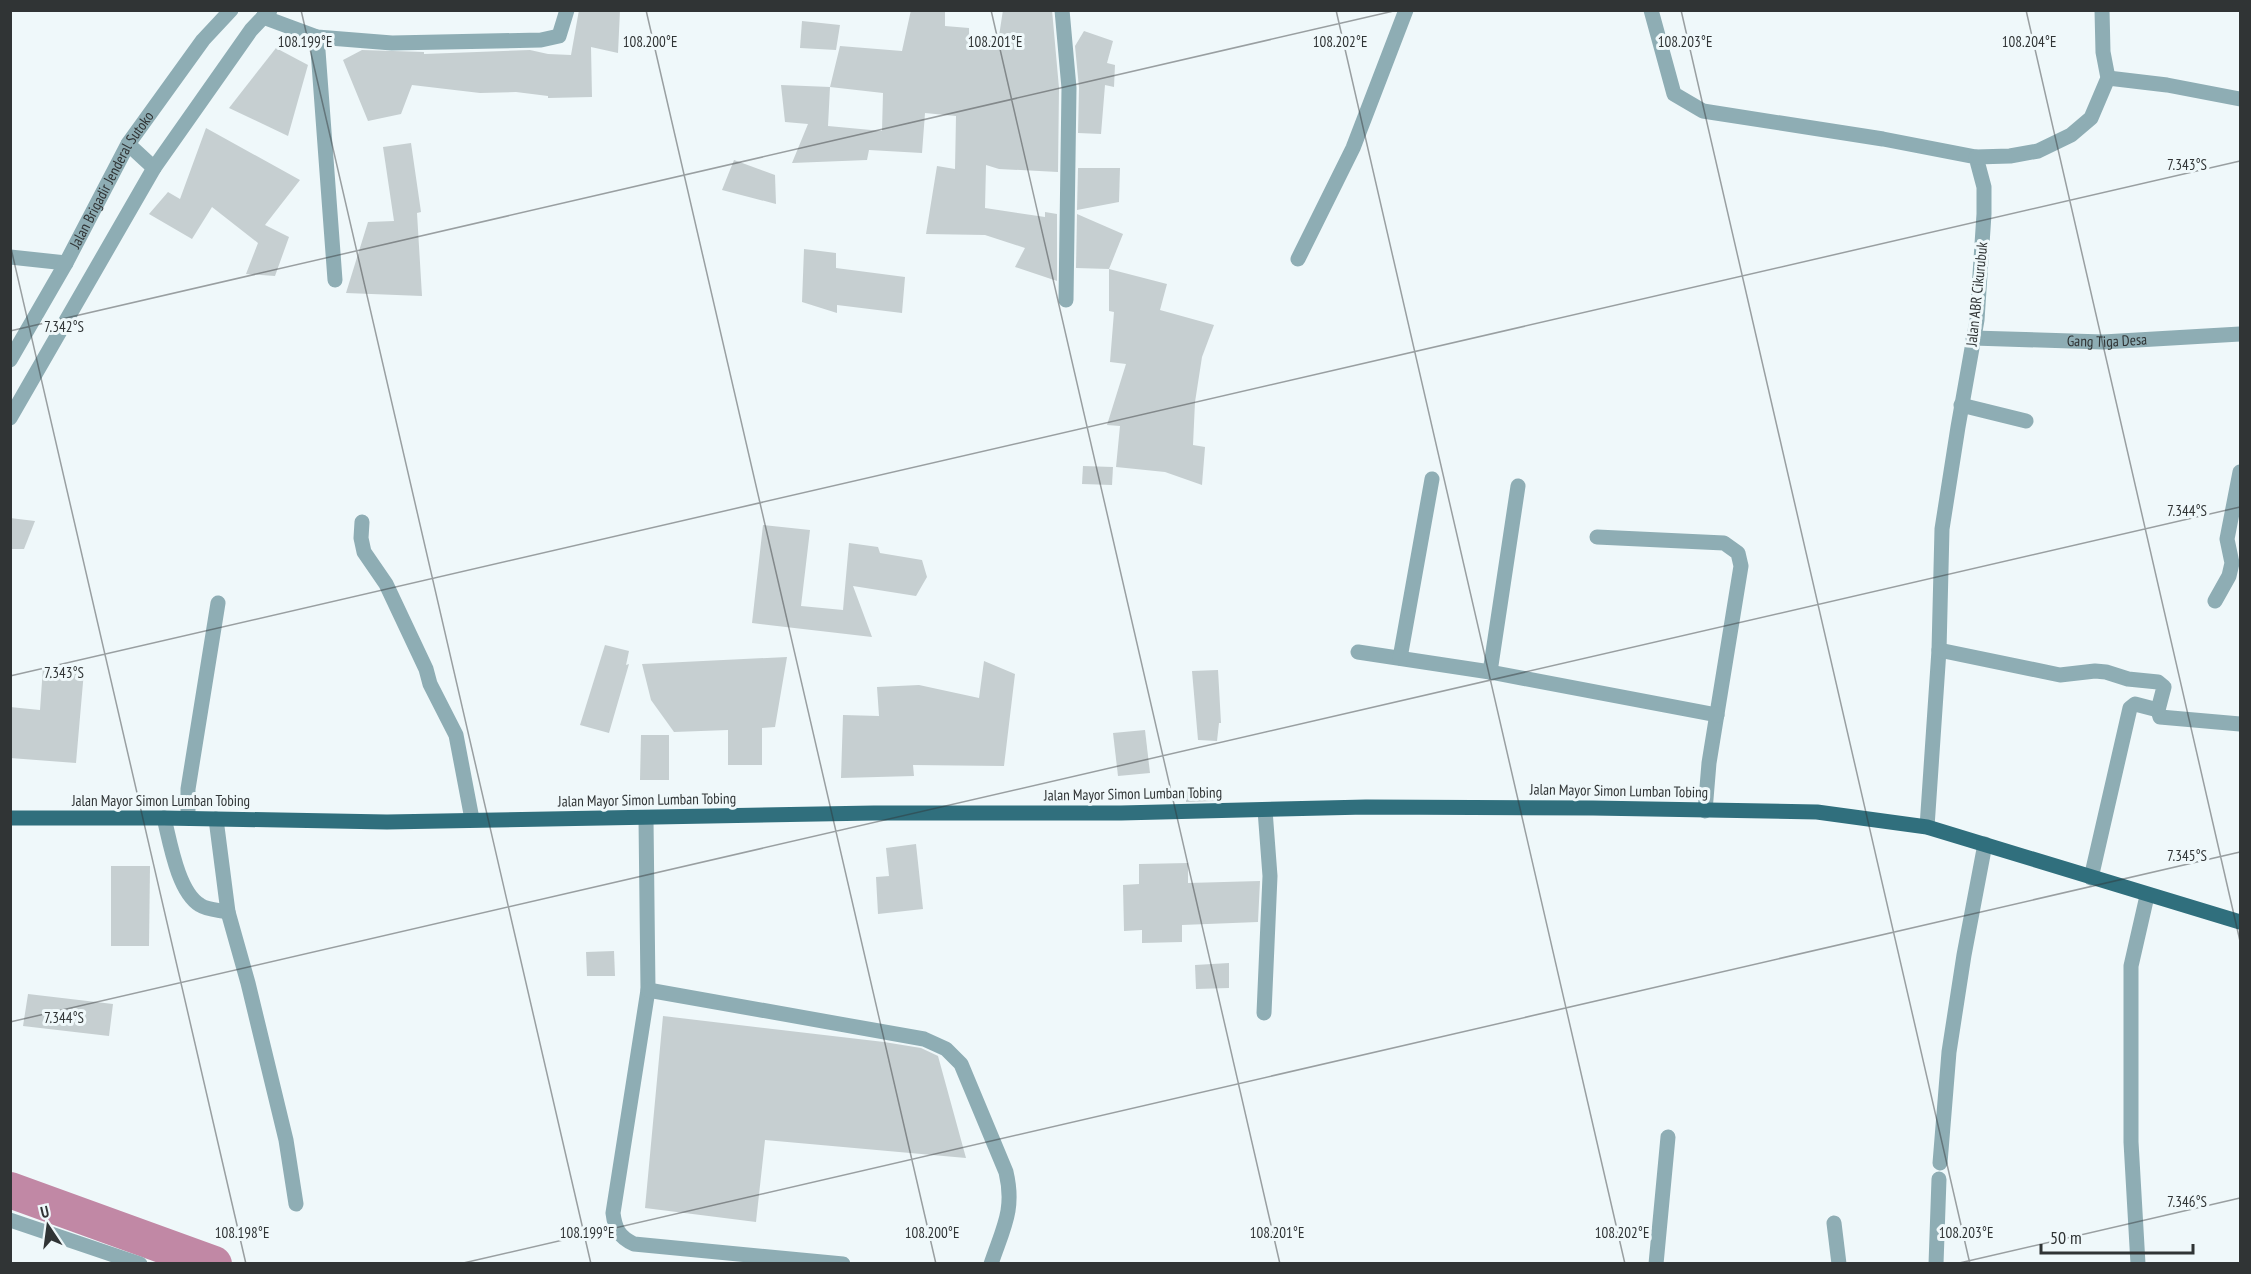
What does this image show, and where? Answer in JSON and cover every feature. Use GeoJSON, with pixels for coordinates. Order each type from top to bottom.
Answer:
{"type":"FeatureCollection","features":[{"type":"Feature","properties":{"kind":"main road","name":"Jalan Mayor Simon Lumban Tobing"},"geometry":{"type":"LineString","coordinates":[[10,818],[188,818],[387,822],[1366,807],[1817,812],[1927,827],[2147,896],[2241,922]]}},
{"type":"Feature","properties":{"kind":"street","name":"Jalan Brigadir Jenderal Sutoko"},"geometry":{"type":"LineString","coordinates":[[10,360],[66,263],[128,144],[203,40],[231,10]]}},
{"type":"Feature","properties":{"kind":"street"},"geometry":{"type":"LineString","coordinates":[[10,418],[154,168],[251,30],[267,14],[317,37],[392,43],[542,40],[560,36],[567,10]]}},
{"type":"Feature","properties":{"kind":"street"},"geometry":{"type":"LineString","coordinates":[[1062,10],[1069,88],[1066,300]]}},
{"type":"Feature","properties":{"kind":"street"},"geometry":{"type":"LineString","coordinates":[[1298,259],[1353,148],[1406,10]]}},
{"type":"Feature","properties":{"kind":"street"},"geometry":{"type":"LineString","coordinates":[[1651,10],[1674,94],[1703,111],[1883,139],[1976,157],[2010,156],[2038,151],[2071,135],[2091,118],[2108,78],[2103,52],[2102,10]]}},
{"type":"Feature","properties":{"kind":"street"},"geometry":{"type":"LineString","coordinates":[[317,37],[335,280]]}},
{"type":"Feature","properties":{"kind":"street"},"geometry":{"type":"LineString","coordinates":[[2108,78],[2167,85],[2241,99]]}},
{"type":"Feature","properties":{"kind":"street"},"geometry":{"type":"LineString","coordinates":[[128,144],[154,168]]}},
{"type":"Feature","properties":{"kind":"street","name":"Jalan ABR Cikurubuk"},"geometry":{"type":"LineString","coordinates":[[1927,827],[1939,650],[1942,529],[1977,320],[1984,187],[1976,157]]}},
{"type":"Feature","properties":{"kind":"street"},"geometry":{"type":"LineString","coordinates":[[10,257],[66,263]]}},
{"type":"Feature","properties":{"kind":"street","name":"Gang Tiga Desa"},"geometry":{"type":"LineString","coordinates":[[1973,338],[2103,342],[2241,334]]}},
{"type":"Feature","properties":{"kind":"street"},"geometry":{"type":"LineString","coordinates":[[1962,405],[2026,421]]}},
{"type":"Feature","properties":{"kind":"street"},"geometry":{"type":"LineString","coordinates":[[2216,601],[2229,576],[2232,563],[2227,539],[2241,472]]}},
{"type":"Feature","properties":{"kind":"street"},"geometry":{"type":"LineString","coordinates":[[1400,658],[1432,479]]}},
{"type":"Feature","properties":{"kind":"street"},"geometry":{"type":"LineString","coordinates":[[1490,672],[1518,486]]}},
{"type":"Feature","properties":{"kind":"street"},"geometry":{"type":"LineString","coordinates":[[362,522],[361,538],[364,552],[378,569],[386,584],[426,669],[430,684],[456,735],[472,819]]}},
{"type":"Feature","properties":{"kind":"street"},"geometry":{"type":"LineString","coordinates":[[1597,537],[1724,543],[1738,553],[1741,566],[1717,715],[1705,811]]}},
{"type":"Feature","properties":{"kind":"street"},"geometry":{"type":"LineString","coordinates":[[188,818],[188,789],[218,603]]}},
{"type":"Feature","properties":{"kind":"street"},"geometry":{"type":"LineString","coordinates":[[1939,650],[2060,675],[2095,671],[2128,679],[2158,682],[2164,687],[2158,710],[2160,717],[2241,724]]}},
{"type":"Feature","properties":{"kind":"street"},"geometry":{"type":"LineString","coordinates":[[1358,652],[1490,672],[1717,715]]}},
{"type":"Feature","properties":{"kind":"street"},"geometry":{"type":"LineString","coordinates":[[2091,878],[2130,708],[2135,704],[2158,710]]}},
{"type":"Feature","properties":{"kind":"street"},"geometry":{"type":"LineString","coordinates":[[1264,1013],[1269,876],[1265,810]]}},
{"type":"Feature","properties":{"kind":"street"},"geometry":{"type":"LineString","coordinates":[[164,818],[173,854],[188,895],[201,907],[228,912]]}},
{"type":"Feature","properties":{"kind":"street"},"geometry":{"type":"LineString","coordinates":[[216,819],[228,912],[286,1140],[296,1204]]}},
{"type":"Feature","properties":{"kind":"street"},"geometry":{"type":"LineString","coordinates":[[646,819],[648,990],[613,1213],[615,1227],[622,1239],[634,1244],[843,1263]]}},
{"type":"Feature","properties":{"kind":"street"},"geometry":{"type":"LineString","coordinates":[[1940,1163],[1949,1052],[1984,844]]}},
{"type":"Feature","properties":{"kind":"street"},"geometry":{"type":"LineString","coordinates":[[2138,1263],[2131,1142],[2131,966],[2147,896]]}},
{"type":"Feature","properties":{"kind":"street"},"geometry":{"type":"LineString","coordinates":[[648,990],[924,1039],[946,1049],[961,1064],[1006,1172],[1010,1189],[1010,1207],[991,1263]]}},
{"type":"Feature","properties":{"kind":"street"},"geometry":{"type":"LineString","coordinates":[[1656,1263],[1668,1137]]}},
{"type":"Feature","properties":{"kind":"street"},"geometry":{"type":"LineString","coordinates":[[1936,1263],[1939,1179]]}},
{"type":"Feature","properties":{"kind":"street"},"geometry":{"type":"LineString","coordinates":[[10,1220],[140,1263]]}},
{"type":"Feature","properties":{"kind":"street"},"geometry":{"type":"LineString","coordinates":[[1834,1223],[1839,1263]]}},
{"type":"Feature","properties":{"kind":"building"},"geometry":{"type":"Polygon","coordinates":[[[579,10],[620,10],[618,53],[591,47],[592,97],[548,98],[548,96],[516,92],[480,93],[412,85],[401,114],[368,121],[343,60],[362,50],[424,52],[424,54],[530,50],[571,55],[579,10]]]}},
{"type":"Feature","properties":{"kind":"building"},"geometry":{"type":"Polygon","coordinates":[[[911,10],[945,10],[945,26],[969,28],[969,36],[999,36],[1003,10],[1052,10],[1059,88],[1058,172],[999,169],[986,165],[985,208],[1045,217],[1045,212],[1057,214],[1057,281],[1015,267],[1025,248],[985,235],[926,234],[937,166],[955,169],[956,116],[925,113],[922,153],[869,150],[867,160],[792,163],[808,124],[785,122],[781,85],[830,87],[840,46],[902,51],[911,10]],[[830,87],[828,126],[882,131],[883,93],[830,87]]]}},
{"type":"Feature","properties":{"kind":"building"},"geometry":{"type":"Polygon","coordinates":[[[802,21],[840,25],[836,50],[800,48],[802,21]]]}},
{"type":"Feature","properties":{"kind":"building"},"geometry":{"type":"Polygon","coordinates":[[[1084,31],[1113,41],[1107,63],[1115,65],[1114,87],[1105,85],[1101,134],[1078,133],[1079,88],[1075,46],[1084,31]]]}},
{"type":"Feature","properties":{"kind":"building"},"geometry":{"type":"Polygon","coordinates":[[[276,48],[308,65],[288,136],[229,108],[276,48]]]}},
{"type":"Feature","properties":{"kind":"building"},"geometry":{"type":"Polygon","coordinates":[[[206,128],[300,180],[265,225],[289,237],[275,276],[246,274],[258,243],[212,207],[192,239],[149,214],[168,192],[180,199],[206,128]]]}},
{"type":"Feature","properties":{"kind":"building"},"geometry":{"type":"Polygon","coordinates":[[[411,143],[421,212],[417,213],[422,296],[346,293],[368,222],[394,221],[383,147],[411,143]]]}},
{"type":"Feature","properties":{"kind":"building"},"geometry":{"type":"Polygon","coordinates":[[[734,160],[775,175],[776,204],[722,190],[734,160]]]}},
{"type":"Feature","properties":{"kind":"building"},"geometry":{"type":"Polygon","coordinates":[[[1078,168],[1120,168],[1119,202],[1077,210],[1078,168]]]}},
{"type":"Feature","properties":{"kind":"building"},"geometry":{"type":"Polygon","coordinates":[[[1077,214],[1123,234],[1109,269],[1076,268],[1077,214]]]}},
{"type":"Feature","properties":{"kind":"building"},"geometry":{"type":"Polygon","coordinates":[[[804,249],[836,253],[836,268],[905,277],[902,313],[837,305],[837,313],[802,302],[804,249]]]}},
{"type":"Feature","properties":{"kind":"building"},"geometry":{"type":"Polygon","coordinates":[[[1109,269],[1167,284],[1160,310],[1214,325],[1202,357],[1195,402],[1193,445],[1205,447],[1202,485],[1165,472],[1116,467],[1120,426],[1107,425],[1126,364],[1110,362],[1114,312],[1109,311],[1109,269]]]}},
{"type":"Feature","properties":{"kind":"building"},"geometry":{"type":"Polygon","coordinates":[[[1083,466],[1113,467],[1112,485],[1082,484],[1083,466]]]}},
{"type":"Feature","properties":{"kind":"building"},"geometry":{"type":"Polygon","coordinates":[[[10,518],[35,521],[24,549],[10,549],[10,518]]]}},
{"type":"Feature","properties":{"kind":"building"},"geometry":{"type":"Polygon","coordinates":[[[763,525],[810,530],[801,606],[843,610],[849,543],[878,547],[880,553],[922,560],[927,577],[916,596],[853,586],[872,637],[752,623],[763,525]]]}},
{"type":"Feature","properties":{"kind":"building"},"geometry":{"type":"Polygon","coordinates":[[[605,645],[629,651],[626,665],[629,664],[609,733],[580,725],[605,645]]]}},
{"type":"Feature","properties":{"kind":"building"},"geometry":{"type":"Polygon","coordinates":[[[787,657],[775,727],[762,728],[762,765],[728,765],[728,730],[674,732],[651,700],[642,664],[787,657]]]}},
{"type":"Feature","properties":{"kind":"building"},"geometry":{"type":"Polygon","coordinates":[[[984,661],[1015,674],[1004,766],[913,765],[914,776],[841,778],[843,715],[879,716],[877,687],[919,685],[979,698],[984,661]]]}},
{"type":"Feature","properties":{"kind":"building"},"geometry":{"type":"Polygon","coordinates":[[[43,667],[84,671],[76,763],[10,758],[10,707],[40,710],[43,667]]]}},
{"type":"Feature","properties":{"kind":"building"},"geometry":{"type":"Polygon","coordinates":[[[1218,670],[1221,723],[1219,723],[1217,741],[1198,740],[1192,671],[1218,670]]]}},
{"type":"Feature","properties":{"kind":"building"},"geometry":{"type":"Polygon","coordinates":[[[1145,730],[1150,773],[1118,776],[1113,733],[1145,730]]]}},
{"type":"Feature","properties":{"kind":"building"},"geometry":{"type":"Polygon","coordinates":[[[641,735],[669,735],[669,780],[640,780],[641,735]]]}},
{"type":"Feature","properties":{"kind":"building"},"geometry":{"type":"Polygon","coordinates":[[[1216,790],[1216,801],[1186,802],[1186,791],[1216,790]]]}},
{"type":"Feature","properties":{"kind":"building"},"geometry":{"type":"Polygon","coordinates":[[[916,844],[923,909],[878,914],[876,877],[889,876],[886,848],[916,844]]]}},
{"type":"Feature","properties":{"kind":"building"},"geometry":{"type":"Polygon","coordinates":[[[1188,863],[1188,883],[1260,881],[1258,922],[1182,925],[1182,942],[1142,943],[1142,930],[1124,931],[1123,885],[1139,884],[1139,864],[1188,863]]]}},
{"type":"Feature","properties":{"kind":"building"},"geometry":{"type":"Polygon","coordinates":[[[111,866],[150,866],[149,946],[111,946],[111,866]]]}},
{"type":"Feature","properties":{"kind":"building"},"geometry":{"type":"Polygon","coordinates":[[[614,951],[615,976],[587,976],[586,952],[614,951]]]}},
{"type":"Feature","properties":{"kind":"building"},"geometry":{"type":"Polygon","coordinates":[[[1229,963],[1229,988],[1196,989],[1195,965],[1229,963]]]}},
{"type":"Feature","properties":{"kind":"building"},"geometry":{"type":"Polygon","coordinates":[[[28,994],[113,1004],[109,1036],[23,1026],[28,994]]]}},
{"type":"Feature","properties":{"kind":"building"},"geometry":{"type":"Polygon","coordinates":[[[663,1016],[921,1048],[938,1056],[966,1158],[765,1140],[756,1222],[645,1208],[663,1016]]]}},
{"type":"Feature","properties":{"kind":"waterway"},"geometry":{"type":"LineString","coordinates":[[10,1190],[214,1264]]}}]}
